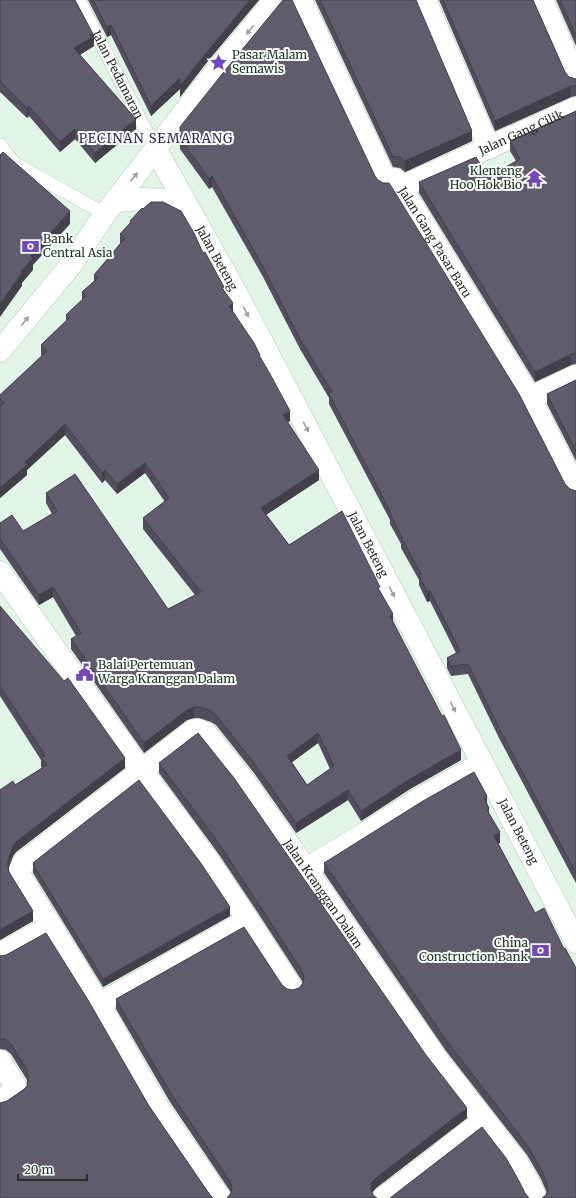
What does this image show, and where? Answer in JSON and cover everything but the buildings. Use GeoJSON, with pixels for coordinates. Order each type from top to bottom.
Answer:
{"type":"FeatureCollection","features":[{"type":"Feature","properties":{"kind":"street"},"geometry":{"type":"LineString","coordinates":[[0,351],[70,266],[110,208],[217,70],[275,0]]}},
{"type":"Feature","properties":{"kind":"street","name":"Jalan Gang Pasar Baru"},"geometry":{"type":"LineString","coordinates":[[301,0],[386,181],[395,179],[402,187],[530,398],[576,489]]}},
{"type":"Feature","properties":{"kind":"street"},"geometry":{"type":"LineString","coordinates":[[425,0],[489,148]]}},
{"type":"Feature","properties":{"kind":"street"},"geometry":{"type":"LineString","coordinates":[[542,0],[576,77]]}},
{"type":"Feature","properties":{"kind":"street","name":"Jalan Gang Cilik"},"geometry":{"type":"LineString","coordinates":[[402,187],[576,108]]}},
{"type":"Feature","properties":{"kind":"street","name":"Jalan Beteng"},"geometry":{"type":"LineString","coordinates":[[156,150],[188,210],[238,296],[576,942]]}},
{"type":"Feature","properties":{"kind":"street"},"geometry":{"type":"LineString","coordinates":[[110,208],[142,199],[166,200],[188,210]]}},
{"type":"Feature","properties":{"kind":"street"},"geometry":{"type":"LineString","coordinates":[[530,398],[576,376]]}},
{"type":"Feature","properties":{"kind":"street"},"geometry":{"type":"LineString","coordinates":[[0,572],[142,771],[210,863],[292,988]]}},
{"type":"Feature","properties":{"kind":"street","name":"Jalan Kranggan Dalam"},"geometry":{"type":"LineString","coordinates":[[220,1198],[159,1109],[99,1004],[20,876],[21,866],[24,862],[194,730],[204,731],[244,781],[306,868],[436,1058],[516,1161],[530,1184],[536,1198]]}},
{"type":"Feature","properties":{"kind":"street"},"geometry":{"type":"LineString","coordinates":[[306,868],[417,800],[482,763]]}},
{"type":"Feature","properties":{"kind":"street"},"geometry":{"type":"LineString","coordinates":[[99,1004],[248,920]]}},
{"type":"Feature","properties":{"kind":"street"},"geometry":{"type":"LineString","coordinates":[[0,954],[51,926]]}},
{"type":"Feature","properties":{"kind":"street"},"geometry":{"type":"LineString","coordinates":[[0,1061],[16,1087],[16,1090],[0,1101]]}},
{"type":"Feature","properties":{"kind":"street"},"geometry":{"type":"LineString","coordinates":[[382,1198],[411,1178],[484,1120]]}},
{"type":"Feature","properties":{"kind":"lane","name":"Jalan Pedamaran"},"geometry":{"type":"LineString","coordinates":[[79,0],[156,150]]}},
{"type":"Feature","properties":{"kind":"lane"},"geometry":{"type":"LineString","coordinates":[[0,145],[14,163],[110,208]]}},
{"type":"Feature","properties":{"kind":"place","name":"Pasar Malam Semawis"},"geometry":{"type":"Point","coordinates":[219,62]}},
{"type":"Feature","properties":{"kind":"place","name":"Klenteng Hoo Hok Bio"},"geometry":{"type":"Point","coordinates":[535,178]}},
{"type":"Feature","properties":{"kind":"place","name":"Bank Central Asia"},"geometry":{"type":"Point","coordinates":[30,246]}},
{"type":"Feature","properties":{"kind":"place","name":"Balai Pertemuan Warga Kranggan Dalam"},"geometry":{"type":"Point","coordinates":[85,672]}},
{"type":"Feature","properties":{"kind":"place","name":"China Construction Bank"},"geometry":{"type":"Point","coordinates":[541,950]}},
{"type":"Feature","properties":{"kind":"district","name":"PECINAN SEMARANG"},"geometry":{"type":"Point","coordinates":[156,138]}}]}
